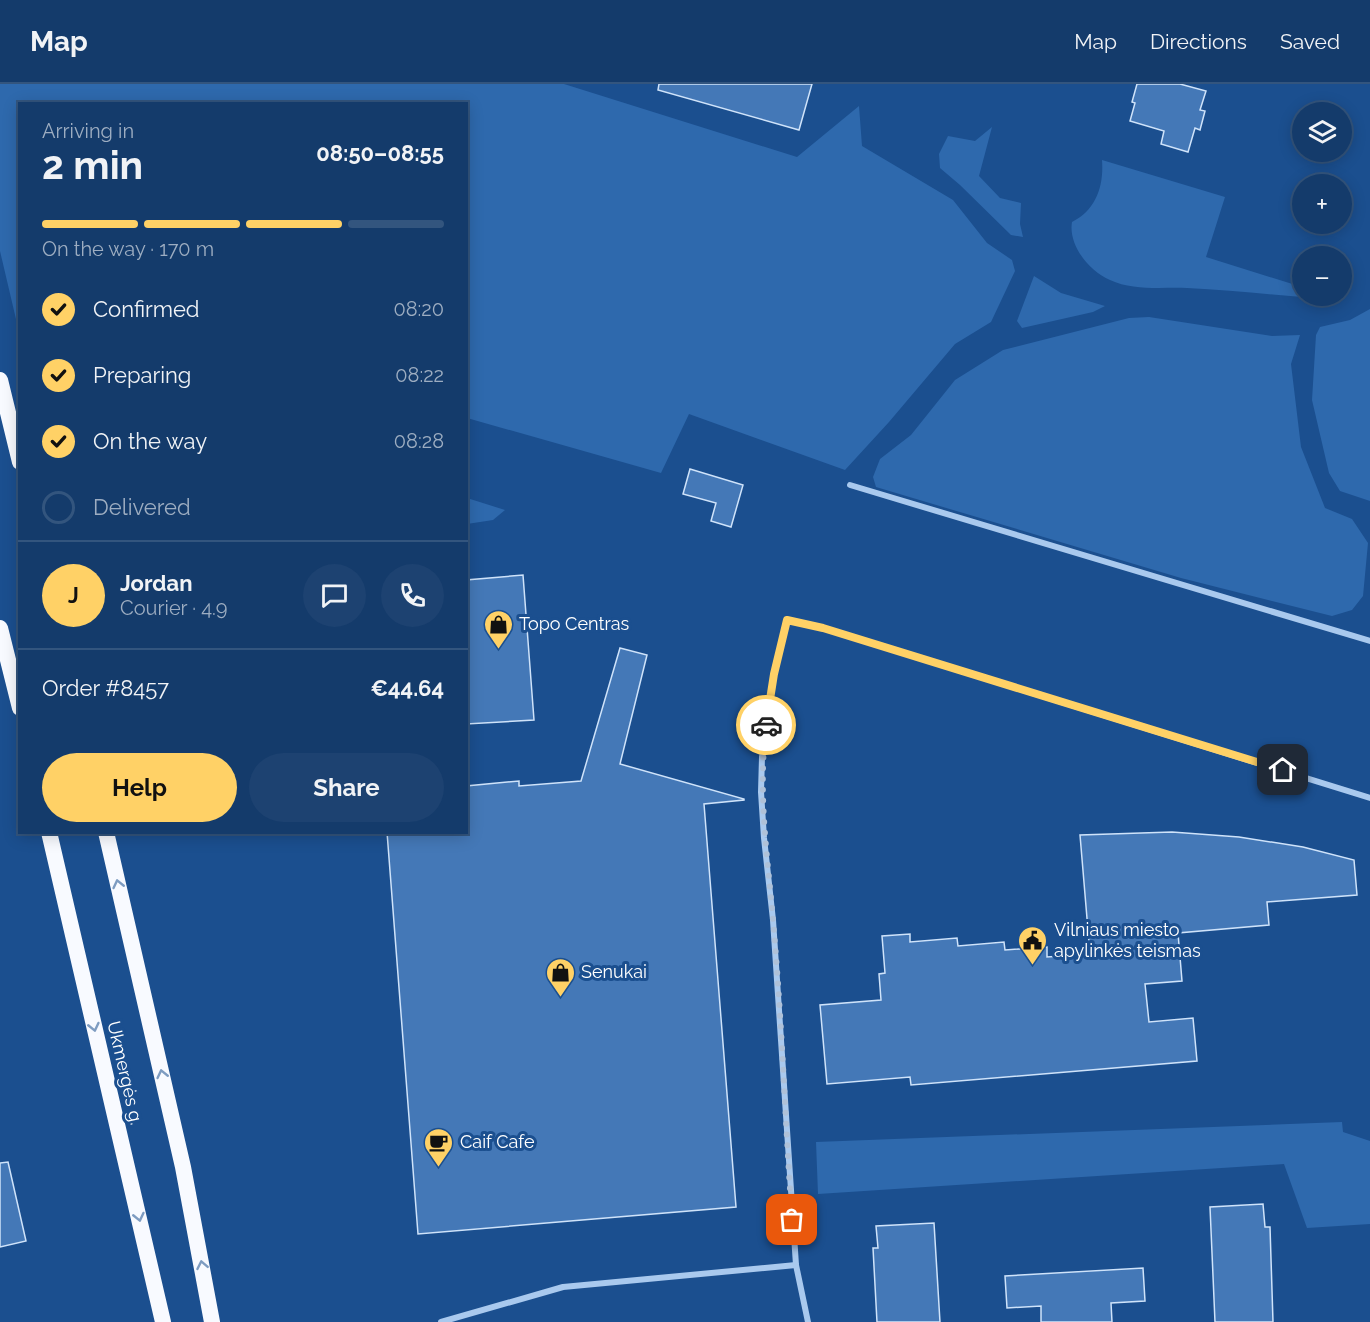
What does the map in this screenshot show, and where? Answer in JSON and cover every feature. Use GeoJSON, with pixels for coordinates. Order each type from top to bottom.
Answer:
{"type":"FeatureCollection","features":[{"type":"Feature","properties":{"kind":"highway"},"geometry":{"type":"LineString","coordinates":[[0,380],[18,454]]}},
{"type":"Feature","properties":{"kind":"highway"},"geometry":{"type":"LineString","coordinates":[[0,628],[18,700]]}},
{"type":"Feature","properties":{"kind":"highway","name":"Ukmergės g."},"geometry":{"type":"LineString","coordinates":[[49,834],[163,1322]]}},
{"type":"Feature","properties":{"kind":"highway","name":"Ukmergės g."},"geometry":{"type":"LineString","coordinates":[[106,834],[183,1167],[212,1322]]}},
{"type":"Feature","properties":{"kind":"street"},"geometry":{"type":"LineString","coordinates":[[850,485],[1370,641]]}},
{"type":"Feature","properties":{"kind":"street"},"geometry":{"type":"LineString","coordinates":[[808,1322],[795,1265],[773,920],[761,792],[766,719],[787,620],[823,628],[1370,798]]}},
{"type":"Feature","properties":{"kind":"street"},"geometry":{"type":"LineString","coordinates":[[441,1322],[563,1287],[795,1265]]}},
{"type":"Feature","properties":{"kind":"shaded area"},"geometry":{"type":"Polygon","coordinates":[[[0,84],[564,84],[797,157],[859,106],[862,146],[953,200],[987,243],[1012,260],[1015,271],[991,322],[955,344],[845,470],[689,414],[661,473],[468,418],[468,102],[18,102],[18,328],[0,251],[0,84]]]}},
{"type":"Feature","properties":{"kind":"shaded area"},"geometry":{"type":"Polygon","coordinates":[[[992,127],[979,176],[1000,198],[1021,203],[1020,224],[1023,237],[1011,235],[940,168],[939,154],[948,136],[975,141],[992,127]]]}},
{"type":"Feature","properties":{"kind":"shaded area"},"geometry":{"type":"Polygon","coordinates":[[[1102,160],[1225,197],[1206,257],[1292,284],[1292,296],[1128,286],[1102,276],[1088,264],[1077,248],[1073,240],[1072,222],[1093,204],[1100,188],[1102,160]]]}},
{"type":"Feature","properties":{"kind":"shaded area"},"geometry":{"type":"Polygon","coordinates":[[[1034,276],[1061,293],[1105,306],[1093,312],[1022,328],[1017,321],[1034,276]]]}},
{"type":"Feature","properties":{"kind":"shaded area"},"geometry":{"type":"Polygon","coordinates":[[[1370,309],[1370,501],[1340,491],[1329,473],[1312,400],[1316,335],[1320,327],[1350,320],[1370,309]]]}},
{"type":"Feature","properties":{"kind":"shaded area"},"geometry":{"type":"Polygon","coordinates":[[[1149,317],[1272,336],[1300,335],[1291,364],[1301,447],[1325,508],[1352,519],[1368,543],[1363,596],[1352,610],[1332,616],[1181,578],[876,487],[873,477],[880,459],[911,435],[955,380],[1003,350],[1129,318],[1149,317]]]}},
{"type":"Feature","properties":{"kind":"shaded area"},"geometry":{"type":"Polygon","coordinates":[[[468,498],[505,510],[493,520],[468,524],[468,498]]]}},
{"type":"Feature","properties":{"kind":"shaded area"},"geometry":{"type":"Polygon","coordinates":[[[1342,1122],[1343,1132],[1370,1141],[1370,1224],[1307,1228],[1284,1164],[818,1194],[816,1142],[1342,1122]]]}},
{"type":"Feature","properties":{"kind":"building"},"geometry":{"type":"Polygon","coordinates":[[[659,84],[812,84],[799,130],[658,90],[659,84]]]}},
{"type":"Feature","properties":{"kind":"building"},"geometry":{"type":"Polygon","coordinates":[[[1137,84],[1180,84],[1206,91],[1200,110],[1205,111],[1200,130],[1195,128],[1188,152],[1161,144],[1164,131],[1130,121],[1137,84]]]}},
{"type":"Feature","properties":{"kind":"building"},"geometry":{"type":"Polygon","coordinates":[[[690,469],[743,485],[731,527],[711,521],[716,503],[683,494],[690,469]]]}},
{"type":"Feature","properties":{"kind":"building","name":"Topo Centras"},"geometry":{"type":"Polygon","coordinates":[[[523,575],[534,720],[468,724],[468,580],[523,575]]]}},
{"type":"Feature","properties":{"kind":"building","name":"Senukai"},"geometry":{"type":"Polygon","coordinates":[[[620,648],[647,655],[620,764],[744,799],[704,804],[736,1207],[418,1234],[387,834],[468,834],[468,786],[519,781],[519,786],[581,781],[620,648]]]}},
{"type":"Feature","properties":{"kind":"building","name":"Vilniaus miesto apylinkės teismas"},"geometry":{"type":"Polygon","coordinates":[[[1172,832],[1239,837],[1303,847],[1354,860],[1357,895],[1267,902],[1269,925],[1178,933],[1182,981],[1145,984],[1149,1022],[1193,1018],[1197,1061],[911,1085],[910,1077],[827,1084],[820,1005],[881,1000],[879,974],[885,973],[882,936],[910,934],[910,942],[957,938],[958,946],[1004,942],[1005,950],[1047,947],[1047,957],[1090,954],[1080,835],[1172,832]]]}},
{"type":"Feature","properties":{"kind":"building"},"geometry":{"type":"Polygon","coordinates":[[[8,1162],[26,1241],[0,1247],[0,1163],[8,1162]]]}},
{"type":"Feature","properties":{"kind":"building"},"geometry":{"type":"Polygon","coordinates":[[[1263,1204],[1265,1227],[1270,1227],[1273,1322],[1215,1322],[1210,1207],[1263,1204]]]}},
{"type":"Feature","properties":{"kind":"building"},"geometry":{"type":"Polygon","coordinates":[[[934,1223],[940,1322],[877,1322],[873,1248],[878,1248],[876,1226],[934,1223]]]}},
{"type":"Feature","properties":{"kind":"building"},"geometry":{"type":"Polygon","coordinates":[[[1143,1268],[1145,1301],[1111,1303],[1112,1322],[1041,1322],[1041,1306],[1007,1308],[1005,1276],[1143,1268]]]}},
{"type":"Feature","properties":{"kind":"way so far"},"geometry":{"type":"LineString","coordinates":[[766,725],[761,792],[773,920],[792,1220]]}},
{"type":"Feature","properties":{"kind":"place","name":"Topo Centras"},"geometry":{"type":"Point","coordinates":[498,650]}},
{"type":"Feature","properties":{"kind":"place","name":"Vilniaus miesto apylinkės teismas"},"geometry":{"type":"Point","coordinates":[1033,966]}},
{"type":"Feature","properties":{"kind":"place","name":"Senukai"},"geometry":{"type":"Point","coordinates":[560,998]}},
{"type":"Feature","properties":{"kind":"place","name":"Caif Cafe"},"geometry":{"type":"Point","coordinates":[439,1168]}},
{"type":"Feature","properties":{"kind":"route"},"geometry":{"type":"LineString","coordinates":[[766,725],[774,674],[787,620],[823,628],[1283,770]]}}]}
